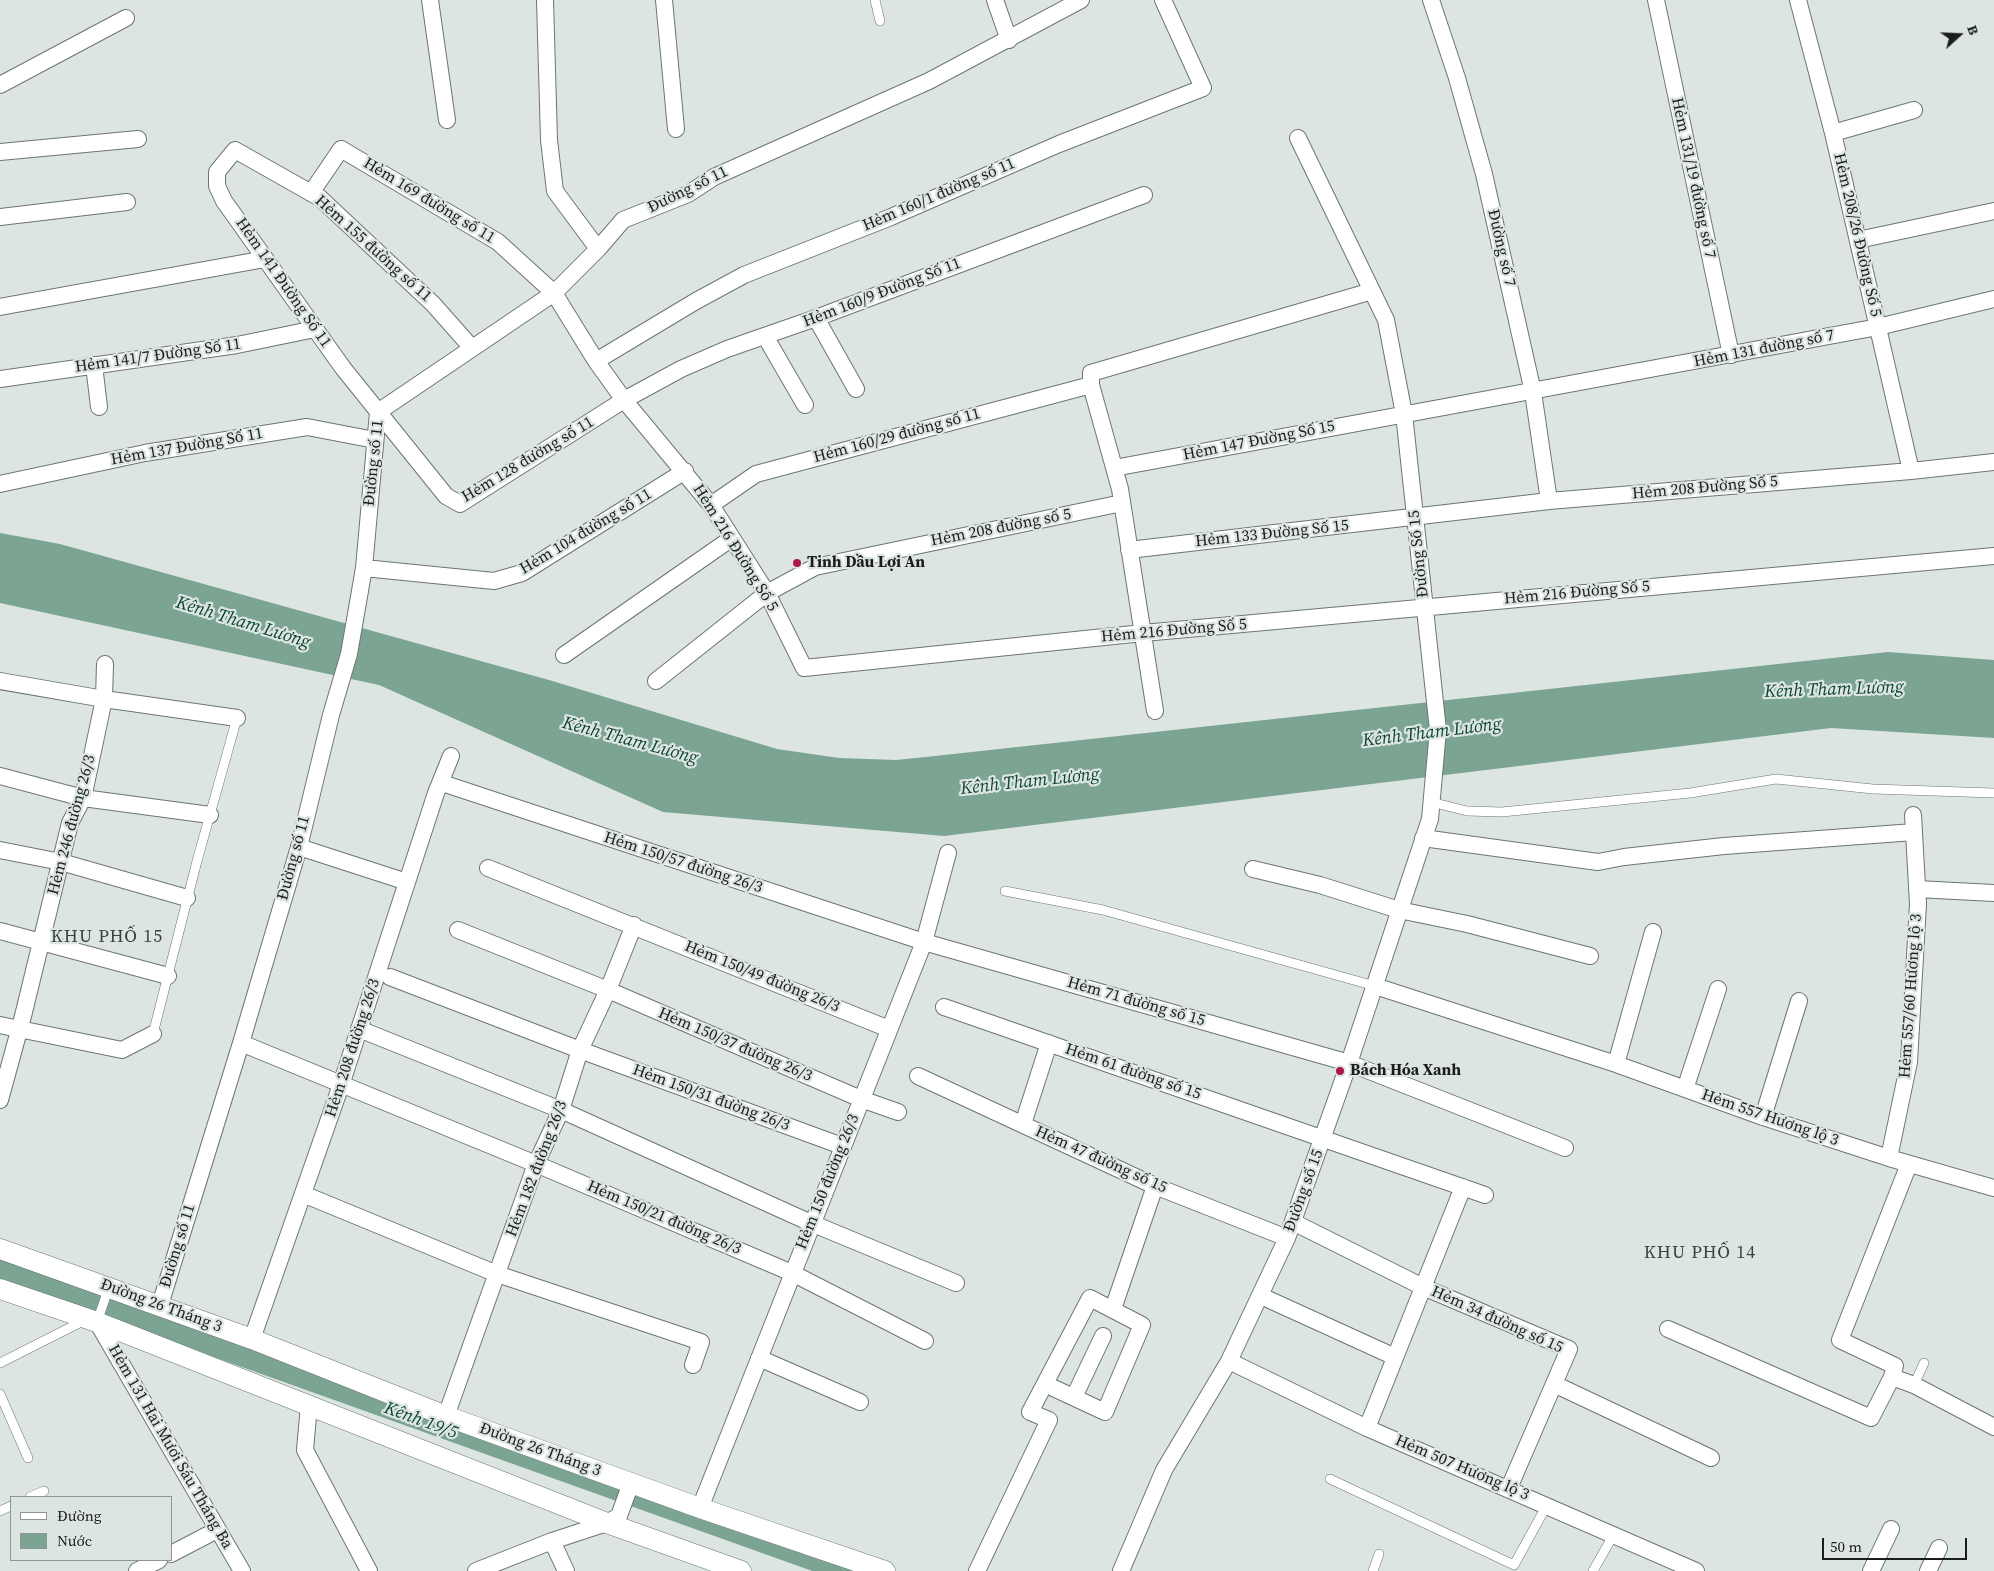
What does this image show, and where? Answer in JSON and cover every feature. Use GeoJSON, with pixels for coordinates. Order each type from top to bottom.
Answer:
{"type":"FeatureCollection","features":[{"type":"Feature","properties":{"kind":"street"},"geometry":{"type":"LineString","coordinates":[[430,0],[447,120]]}},
{"type":"Feature","properties":{"kind":"street"},"geometry":{"type":"LineString","coordinates":[[545,0],[549,140],[555,191],[598,249]]}},
{"type":"Feature","properties":{"kind":"street"},"geometry":{"type":"LineString","coordinates":[[664,0],[676,129]]}},
{"type":"Feature","properties":{"kind":"street"},"geometry":{"type":"LineString","coordinates":[[995,0],[1009,40]]}},
{"type":"Feature","properties":{"kind":"street","name":"Đường số 11"},"geometry":{"type":"LineString","coordinates":[[160,1305],[242,1042],[298,848],[331,715],[350,654],[364,568],[378,412],[554,293],[598,249],[623,220],[688,194],[714,177],[929,81],[1081,0]]}},
{"type":"Feature","properties":{"kind":"street","name":"Hẻm 160/1 đường số 11"},"geometry":{"type":"LineString","coordinates":[[596,361],[696,301],[744,275],[891,217],[1059,144],[1203,88],[1162,0]]}},
{"type":"Feature","properties":{"kind":"street","name":"Đường số 7"},"geometry":{"type":"LineString","coordinates":[[1431,0],[1472,127],[1533,392],[1548,501]]}},
{"type":"Feature","properties":{"kind":"street","name":"Hẻm 131/19 đường số 7"},"geometry":{"type":"LineString","coordinates":[[1656,0],[1730,355]]}},
{"type":"Feature","properties":{"kind":"street","name":"Hẻm 208/26 Đường Số 5"},"geometry":{"type":"LineString","coordinates":[[1803,1],[1911,472]]}},
{"type":"Feature","properties":{"kind":"street"},"geometry":{"type":"LineString","coordinates":[[0,85],[126,18]]}},
{"type":"Feature","properties":{"kind":"street"},"geometry":{"type":"LineString","coordinates":[[1833,133],[1914,110]]}},
{"type":"Feature","properties":{"kind":"street"},"geometry":{"type":"LineString","coordinates":[[1298,138],[1372,291]]}},
{"type":"Feature","properties":{"kind":"street"},"geometry":{"type":"LineString","coordinates":[[0,152],[138,139]]}},
{"type":"Feature","properties":{"kind":"street","name":"Hẻm 169 đường số 11"},"geometry":{"type":"LineString","coordinates":[[311,193],[341,149],[498,242],[554,293]]}},
{"type":"Feature","properties":{"kind":"street","name":"Hẻm 155 đường số 11"},"geometry":{"type":"LineString","coordinates":[[235,150],[320,198],[433,304],[472,348]]}},
{"type":"Feature","properties":{"kind":"street","name":"Hẻm 141 Đường Số 11"},"geometry":{"type":"LineString","coordinates":[[235,150],[217,172],[217,186],[224,201],[315,329],[378,412]]}},
{"type":"Feature","properties":{"kind":"street","name":"Hẻm 160/9 Đường Số 11"},"geometry":{"type":"LineString","coordinates":[[624,400],[681,369],[727,349],[816,318],[1144,195]]}},
{"type":"Feature","properties":{"kind":"street"},"geometry":{"type":"LineString","coordinates":[[0,217],[128,202]]}},
{"type":"Feature","properties":{"kind":"street"},"geometry":{"type":"LineString","coordinates":[[1858,240],[1994,211]]}},
{"type":"Feature","properties":{"kind":"street"},"geometry":{"type":"LineString","coordinates":[[0,306],[266,259]]}},
{"type":"Feature","properties":{"kind":"street","name":"Đường Số 15"},"geometry":{"type":"LineString","coordinates":[[1372,291],[1386,320],[1404,414],[1438,730],[1431,796]]}},
{"type":"Feature","properties":{"kind":"street","name":"Hẻm 160/29 đường số 11"},"geometry":{"type":"LineString","coordinates":[[711,505],[756,474],[1091,379],[1372,291]]}},
{"type":"Feature","properties":{"kind":"street","name":"Hẻm 216 Đường Số 5"},"geometry":{"type":"LineString","coordinates":[[554,293],[596,361],[624,400],[685,471],[711,505],[767,592],[804,668],[1143,633],[1994,556]]}},
{"type":"Feature","properties":{"kind":"street","name":"Hẻm 131 đường số 7"},"geometry":{"type":"LineString","coordinates":[[1404,414],[1533,392],[1878,327],[1994,299]]}},
{"type":"Feature","properties":{"kind":"street"},"geometry":{"type":"LineString","coordinates":[[816,318],[856,389]]}},
{"type":"Feature","properties":{"kind":"street","name":"Hẻm 141/7 Đường Số 11"},"geometry":{"type":"LineString","coordinates":[[0,379],[237,345],[315,329]]}},
{"type":"Feature","properties":{"kind":"street"},"geometry":{"type":"LineString","coordinates":[[765,336],[805,405]]}},
{"type":"Feature","properties":{"kind":"street"},"geometry":{"type":"LineString","coordinates":[[94,365],[99,408]]}},
{"type":"Feature","properties":{"kind":"street"},"geometry":{"type":"LineString","coordinates":[[1091,379],[1122,503],[1155,711]]}},
{"type":"Feature","properties":{"kind":"street","name":"Hẻm 128 đường số 11"},"geometry":{"type":"LineString","coordinates":[[378,412],[446,496],[460,504],[624,400]]}},
{"type":"Feature","properties":{"kind":"street","name":"Hẻm 147 Đường Số 15"},"geometry":{"type":"LineString","coordinates":[[1114,468],[1404,414]]}},
{"type":"Feature","properties":{"kind":"street","name":"Hẻm 137 Đường Số 11"},"geometry":{"type":"LineString","coordinates":[[0,484],[145,453],[307,427],[375,440]]}},
{"type":"Feature","properties":{"kind":"street","name":"Hẻm 208 Đường Số 5"},"geometry":{"type":"LineString","coordinates":[[1416,517],[1548,501],[1911,472],[1994,462]]}},
{"type":"Feature","properties":{"kind":"street","name":"Hẻm 104 đường số 11"},"geometry":{"type":"LineString","coordinates":[[364,568],[494,581],[522,573],[685,471]]}},
{"type":"Feature","properties":{"kind":"street","name":"Hẻm 208 đường số 5"},"geometry":{"type":"LineString","coordinates":[[656,681],[767,592],[814,567],[1122,503]]}},
{"type":"Feature","properties":{"kind":"street","name":"Hẻm 133 Đường Số 15"},"geometry":{"type":"LineString","coordinates":[[1129,550],[1416,517]]}},
{"type":"Feature","properties":{"kind":"street"},"geometry":{"type":"LineString","coordinates":[[564,655],[732,538]]}},
{"type":"Feature","properties":{"kind":"street","name":"Hẻm 246 đường 26/3"},"geometry":{"type":"LineString","coordinates":[[0,1100],[20,1030],[70,823],[83,798],[104,699],[104,664]]}},
{"type":"Feature","properties":{"kind":"street"},"geometry":{"type":"LineString","coordinates":[[0,681],[104,699],[237,718]]}},
{"type":"Feature","properties":{"kind":"street","name":"Hẻm 208 đường 26/3"},"geometry":{"type":"LineString","coordinates":[[252,1339],[341,1085],[436,793],[442,783],[451,756]]}},
{"type":"Feature","properties":{"kind":"street"},"geometry":{"type":"LineString","coordinates":[[0,776],[83,798],[210,815]]}},
{"type":"Feature","properties":{"kind":"street","name":"Hẻm 150/57 đường 26/3"},"geometry":{"type":"LineString","coordinates":[[442,783],[924,942]]}},
{"type":"Feature","properties":{"kind":"street","name":"Đường số 15"},"geometry":{"type":"LineString","coordinates":[[1121,1571],[1164,1470],[1228,1361],[1261,1296],[1290,1230],[1349,1063],[1430,819],[1431,796]]}},
{"type":"Feature","properties":{"kind":"street","name":"Hẻm 557/60 Hương lộ 3"},"geometry":{"type":"LineString","coordinates":[[1889,1158],[1909,1062],[1917,889],[1913,815]]}},
{"type":"Feature","properties":{"kind":"street"},"geometry":{"type":"LineString","coordinates":[[1423,838],[1598,862],[1624,857],[1724,846],[1914,832]]}},
{"type":"Feature","properties":{"kind":"street"},"geometry":{"type":"LineString","coordinates":[[298,848],[408,882]]}},
{"type":"Feature","properties":{"kind":"street"},"geometry":{"type":"LineString","coordinates":[[0,850],[61,862],[188,898]]}},
{"type":"Feature","properties":{"kind":"street","name":"Hẻm 150 đường 26/3"},"geometry":{"type":"LineString","coordinates":[[700,1508],[811,1222],[924,942],[948,853]]}},
{"type":"Feature","properties":{"kind":"street","name":"Hẻm 150/49 đường 26/3"},"geometry":{"type":"LineString","coordinates":[[488,868],[634,925],[889,1029]]}},
{"type":"Feature","properties":{"kind":"street"},"geometry":{"type":"LineString","coordinates":[[1254,869],[1320,885],[1399,910],[1467,924],[1590,956]]}},
{"type":"Feature","properties":{"kind":"street"},"geometry":{"type":"LineString","coordinates":[[1917,889],[1994,893]]}},
{"type":"Feature","properties":{"kind":"street","name":"Hẻm 182 đường 26/3"},"geometry":{"type":"LineString","coordinates":[[446,1416],[536,1164],[561,1110],[580,1050],[608,990],[634,925]]}},
{"type":"Feature","properties":{"kind":"street","name":"Hẻm 150/37 đường 26/3"},"geometry":{"type":"LineString","coordinates":[[458,930],[608,990],[861,1099],[898,1112]]}},
{"type":"Feature","properties":{"kind":"street"},"geometry":{"type":"LineString","coordinates":[[0,931],[168,976]]}},
{"type":"Feature","properties":{"kind":"street"},"geometry":{"type":"LineString","coordinates":[[1616,1064],[1653,932]]}},
{"type":"Feature","properties":{"kind":"street","name":"Hẻm 71 đường số 15"},"geometry":{"type":"LineString","coordinates":[[924,942],[1349,1063],[1565,1148]]}},
{"type":"Feature","properties":{"kind":"street","name":"Hẻm 150/31 đường 26/3"},"geometry":{"type":"LineString","coordinates":[[390,977],[580,1050],[842,1146]]}},
{"type":"Feature","properties":{"kind":"street","name":"Hẻm 557 Hương lộ 3"},"geometry":{"type":"LineString","coordinates":[[1374,986],[1616,1064],[1763,1117],[1889,1158],[1994,1188]]}},
{"type":"Feature","properties":{"kind":"street"},"geometry":{"type":"LineString","coordinates":[[1685,1089],[1718,989]]}},
{"type":"Feature","properties":{"kind":"street"},"geometry":{"type":"LineString","coordinates":[[1763,1117],[1798,1001]]}},
{"type":"Feature","properties":{"kind":"street","name":"Hẻm 61 đường số 15"},"geometry":{"type":"LineString","coordinates":[[944,1007],[1323,1137],[1485,1195]]}},
{"type":"Feature","properties":{"kind":"street"},"geometry":{"type":"LineString","coordinates":[[0,1025],[122,1050],[153,1034]]}},
{"type":"Feature","properties":{"kind":"street"},"geometry":{"type":"LineString","coordinates":[[359,1029],[561,1110],[811,1222],[956,1283]]}},
{"type":"Feature","properties":{"kind":"street","name":"Hẻm 150/21 đường 26/3"},"geometry":{"type":"LineString","coordinates":[[242,1042],[792,1273],[926,1341]]}},
{"type":"Feature","properties":{"kind":"street"},"geometry":{"type":"LineString","coordinates":[[1023,1124],[1049,1043]]}},
{"type":"Feature","properties":{"kind":"street","name":"Hẻm 47 đường số 15"},"geometry":{"type":"LineString","coordinates":[[918,1076],[1155,1186],[1290,1230]]}},
{"type":"Feature","properties":{"kind":"street"},"geometry":{"type":"LineString","coordinates":[[1668,1329],[1871,1418],[1892,1377],[1895,1366],[1840,1340],[1909,1164]]}},
{"type":"Feature","properties":{"kind":"street"},"geometry":{"type":"LineString","coordinates":[[1113,1309],[1155,1186]]}},
{"type":"Feature","properties":{"kind":"street"},"geometry":{"type":"LineString","coordinates":[[1367,1428],[1463,1187]]}},
{"type":"Feature","properties":{"kind":"street"},"geometry":{"type":"LineString","coordinates":[[303,1194],[497,1274],[702,1342],[693,1365]]}},
{"type":"Feature","properties":{"kind":"street","name":"Hẻm 34 đường số 15"},"geometry":{"type":"LineString","coordinates":[[1290,1230],[1569,1349],[1509,1488]]}},
{"type":"Feature","properties":{"kind":"street","name":"Đường 26 Tháng 3"},"geometry":{"type":"LineString","coordinates":[[0,1249],[108,1290],[160,1305],[252,1339],[630,1487],[700,1508],[885,1571]]}},
{"type":"Feature","properties":{"kind":"street"},"geometry":{"type":"LineString","coordinates":[[0,1289],[92,1320],[309,1405],[613,1519],[741,1571]]}},
{"type":"Feature","properties":{"kind":"street"},"geometry":{"type":"LineString","coordinates":[[1261,1296],[1395,1357]]}},
{"type":"Feature","properties":{"kind":"street"},"geometry":{"type":"LineString","coordinates":[[977,1571],[1049,1420],[1030,1412],[1090,1298],[1142,1325],[1105,1412],[1045,1384]]}},
{"type":"Feature","properties":{"kind":"street","name":"Hẻm 131 Hai Mươi Sáu Tháng Ba"},"geometry":{"type":"LineString","coordinates":[[92,1320],[242,1571]]}},
{"type":"Feature","properties":{"kind":"street"},"geometry":{"type":"LineString","coordinates":[[1074,1398],[1103,1336]]}},
{"type":"Feature","properties":{"kind":"street"},"geometry":{"type":"LineString","coordinates":[[759,1358],[860,1402]]}},
{"type":"Feature","properties":{"kind":"street","name":"Hẻm 507 Hương lộ 3"},"geometry":{"type":"LineString","coordinates":[[1228,1361],[1367,1428],[1614,1534],[1657,1564],[1696,1571]]}},
{"type":"Feature","properties":{"kind":"street"},"geometry":{"type":"LineString","coordinates":[[1892,1377],[1914,1385],[1994,1428]]}},
{"type":"Feature","properties":{"kind":"street"},"geometry":{"type":"LineString","coordinates":[[1554,1384],[1711,1458]]}},
{"type":"Feature","properties":{"kind":"street"},"geometry":{"type":"LineString","coordinates":[[309,1405],[305,1450],[368,1571]]}},
{"type":"Feature","properties":{"kind":"street"},"geometry":{"type":"LineString","coordinates":[[476,1571],[613,1519],[630,1487]]}},
{"type":"Feature","properties":{"kind":"street"},"geometry":{"type":"LineString","coordinates":[[1871,1571],[1891,1529]]}},
{"type":"Feature","properties":{"kind":"street"},"geometry":{"type":"LineString","coordinates":[[172,1553],[217,1530]]}},
{"type":"Feature","properties":{"kind":"street"},"geometry":{"type":"LineString","coordinates":[[552,1541],[566,1571]]}},
{"type":"Feature","properties":{"kind":"street"},"geometry":{"type":"LineString","coordinates":[[1928,1571],[1939,1548]]}},
{"type":"Feature","properties":{"kind":"street"},"geometry":{"type":"LineString","coordinates":[[137,1571],[157,1561]]}},
{"type":"Feature","properties":{"kind":"lane"},"geometry":{"type":"LineString","coordinates":[[874,0],[880,22]]}},
{"type":"Feature","properties":{"kind":"lane"},"geometry":{"type":"LineString","coordinates":[[153,1034],[237,718]]}},
{"type":"Feature","properties":{"kind":"lane"},"geometry":{"type":"LineString","coordinates":[[1431,796],[1467,811],[1502,812],[1690,793],[1776,779],[1873,789],[1994,793]]}},
{"type":"Feature","properties":{"kind":"lane"},"geometry":{"type":"LineString","coordinates":[[1005,891],[1104,910],[1374,986]]}},
{"type":"Feature","properties":{"kind":"lane"},"geometry":{"type":"LineString","coordinates":[[0,1363],[92,1320],[108,1290]]}},
{"type":"Feature","properties":{"kind":"lane"},"geometry":{"type":"LineString","coordinates":[[1914,1385],[1924,1363]]}},
{"type":"Feature","properties":{"kind":"lane"},"geometry":{"type":"LineString","coordinates":[[0,1394],[28,1458]]}},
{"type":"Feature","properties":{"kind":"lane"},"geometry":{"type":"LineString","coordinates":[[1330,1479],[1514,1565],[1547,1505]]}},
{"type":"Feature","properties":{"kind":"lane"},"geometry":{"type":"LineString","coordinates":[[32,1496],[44,1491]]}},
{"type":"Feature","properties":{"kind":"lane"},"geometry":{"type":"LineString","coordinates":[[1593,1571],[1614,1534]]}},
{"type":"Feature","properties":{"kind":"lane"},"geometry":{"type":"LineString","coordinates":[[1372,1571],[1379,1554]]}},
{"type":"Feature","properties":{"kind":"water","name":"Kênh Tham Lương"},"geometry":{"type":"Polygon","coordinates":[[[0,533],[60,544],[549,680],[777,749],[839,758],[896,760],[1888,652],[1994,660],[1994,738],[1831,728],[944,836],[663,812],[379,685],[0,603],[0,533]]]}},
{"type":"Feature","properties":{"kind":"waterway","name":"Kênh 19/5"},"geometry":{"type":"LineString","coordinates":[[0,1270],[842,1571]]}},
{"type":"Feature","properties":{"kind":"place","name":"Tinh Dầu Lợi An"},"geometry":{"type":"Point","coordinates":[797,563]}},
{"type":"Feature","properties":{"kind":"place","name":"Bách Hóa Xanh"},"geometry":{"type":"Point","coordinates":[1340,1071]}},
{"type":"Feature","properties":{"kind":"district","name":"KHU PHỐ 15"},"geometry":{"type":"Point","coordinates":[107,937]}},
{"type":"Feature","properties":{"kind":"district","name":"KHU PHỐ 14"},"geometry":{"type":"Point","coordinates":[1700,1253]}}]}
